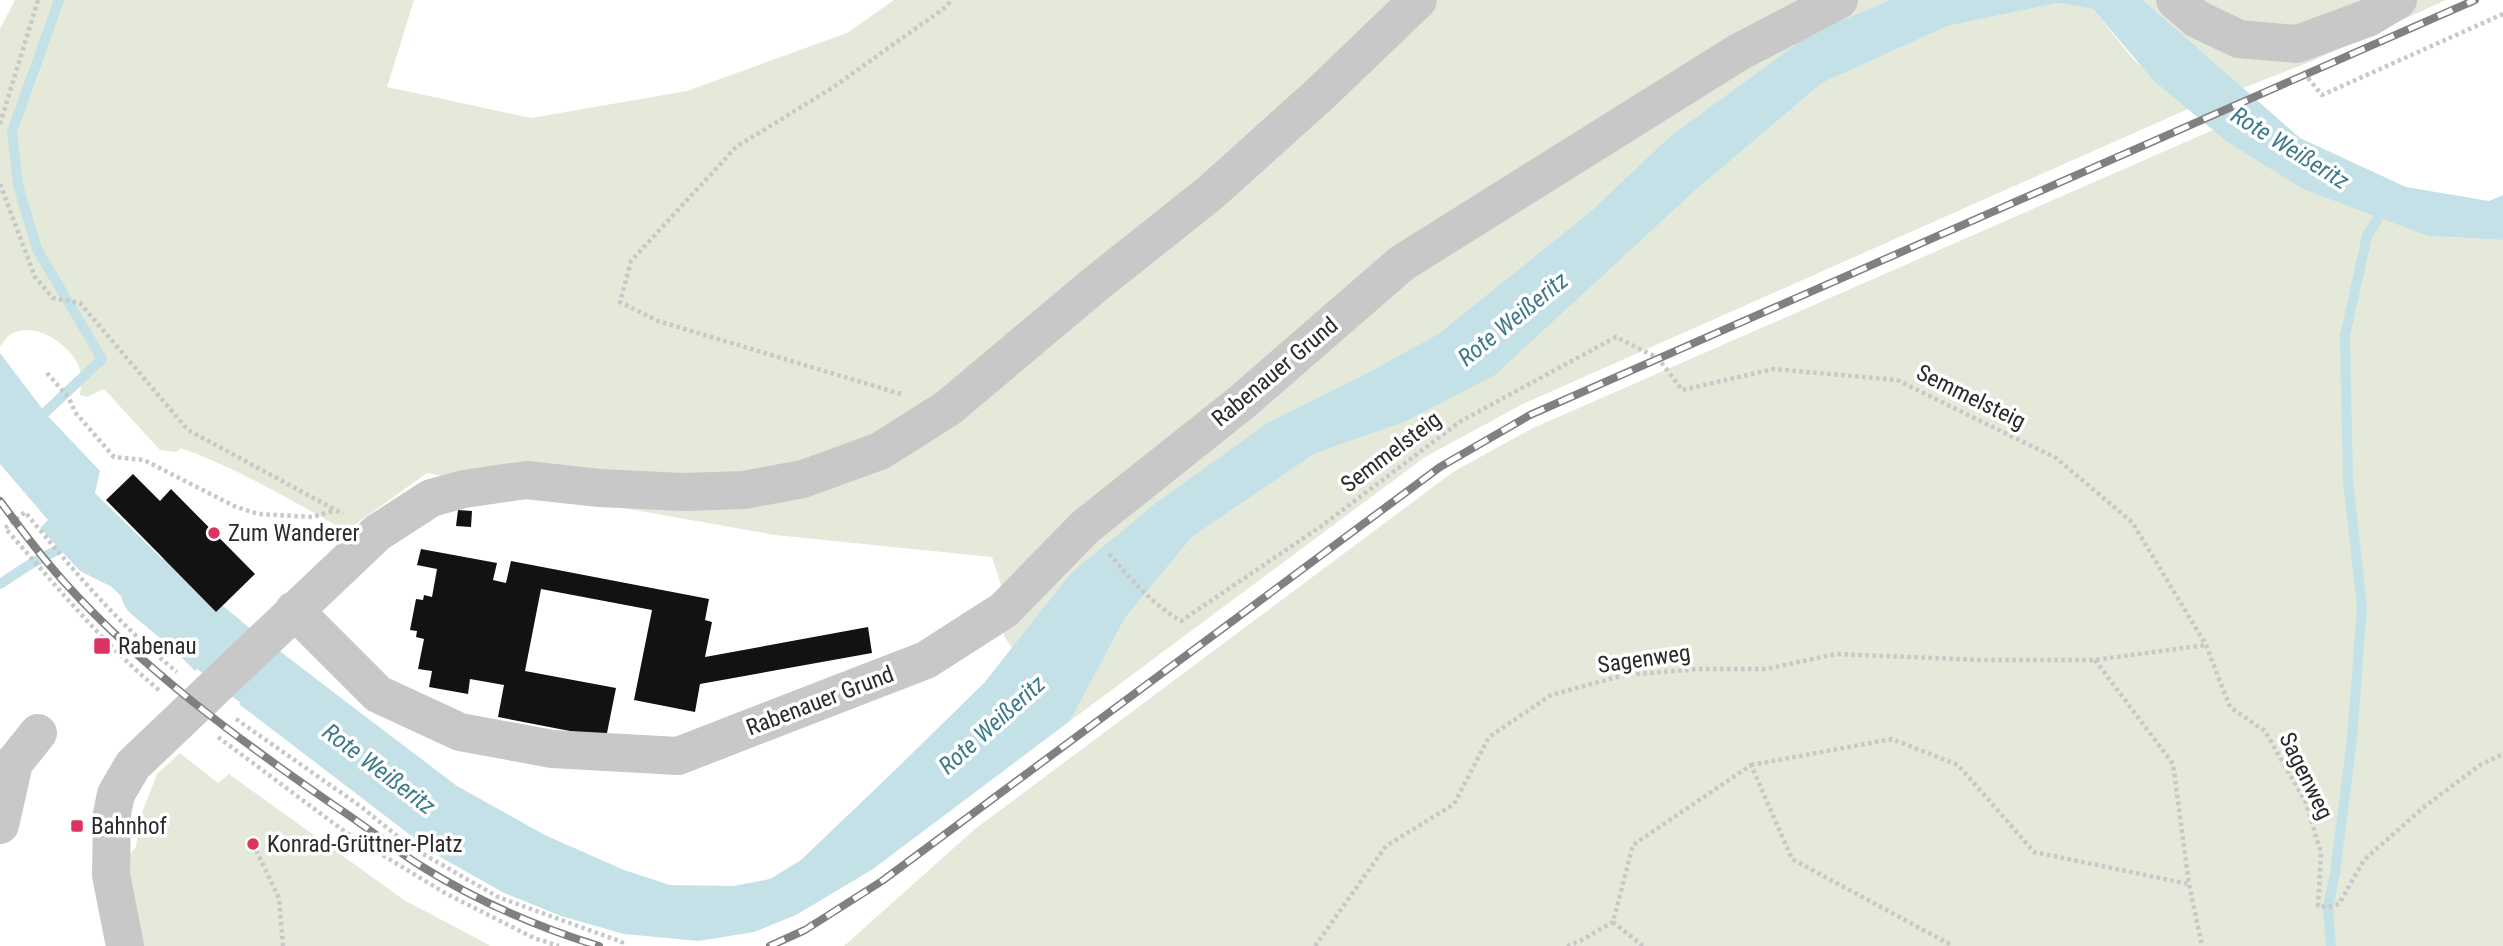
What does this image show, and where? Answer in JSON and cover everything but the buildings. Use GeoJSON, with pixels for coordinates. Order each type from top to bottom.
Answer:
{"type":"FeatureCollection","features":[{"type":"Feature","properties":{"kind":"street"},"geometry":{"type":"LineString","coordinates":[[124,946],[111,875],[112,814],[116,794],[132,765],[377,533],[431,498],[464,489],[526,481],[683,492],[744,490],[803,479],[880,451],[948,408],[1093,286],[1210,193],[1419,0]]}},
{"type":"Feature","properties":{"kind":"street","name":"Rabenauer Grund"},"geometry":{"type":"LineString","coordinates":[[294,610],[378,694],[460,732],[552,749],[678,756],[926,660],[1004,610],[1085,527],[1242,402],[1402,263],[1740,52],[1839,0]]}},
{"type":"Feature","properties":{"kind":"street"},"geometry":{"type":"LineString","coordinates":[[2175,0],[2197,19],[2239,39],[2297,44],[2368,18],[2398,0]]}},
{"type":"Feature","properties":{"kind":"street"},"geometry":{"type":"LineString","coordinates":[[0,825],[14,763],[38,733]]}},
{"type":"Feature","properties":{"kind":"path"},"geometry":{"type":"LineString","coordinates":[[0,124],[38,0]]}},
{"type":"Feature","properties":{"kind":"path"},"geometry":{"type":"LineString","coordinates":[[948,408],[658,321],[620,302],[631,261],[736,147],[832,88],[946,7],[951,0]]}},
{"type":"Feature","properties":{"kind":"path"},"geometry":{"type":"LineString","coordinates":[[2297,44],[2306,76],[2322,95],[2503,14]]}},
{"type":"Feature","properties":{"kind":"path"},"geometry":{"type":"LineString","coordinates":[[0,184],[35,277],[53,298],[80,303],[188,430],[377,533]]}},
{"type":"Feature","properties":{"kind":"path","name":"Semmelsteig"},"geometry":{"type":"LineString","coordinates":[[1106,551],[1147,596],[1162,610],[1181,621],[1320,527],[1461,421],[1616,337],[1658,358],[1682,390],[1774,369],[1897,380],[2056,458],[2132,522],[2206,645]]}},
{"type":"Feature","properties":{"kind":"path"},"geometry":{"type":"LineString","coordinates":[[47,373],[68,398],[75,412],[114,457],[144,460],[234,506],[258,513],[313,517],[336,510]]}},
{"type":"Feature","properties":{"kind":"path"},"geometry":{"type":"LineString","coordinates":[[559,946],[534,938],[444,893],[348,834],[202,698],[142,644],[78,576],[25,512],[5,528],[56,590],[122,660],[202,698],[359,806],[411,847],[498,897],[622,942],[622,946]]}},
{"type":"Feature","properties":{"kind":"path"},"geometry":{"type":"LineString","coordinates":[[2202,946],[2189,884],[2173,764],[2094,660],[2206,645]]}},
{"type":"Feature","properties":{"kind":"path","name":"Sagenweg"},"geometry":{"type":"LineString","coordinates":[[2206,645],[2230,706],[2265,731],[2306,803],[2322,853],[2318,906],[2339,904],[2364,860],[2424,807],[2480,765],[2503,754]]}},
{"type":"Feature","properties":{"kind":"path","name":"Sagenweg"},"geometry":{"type":"LineString","coordinates":[[1315,946],[1386,846],[1454,804],[1489,737],[1551,695],[1624,675],[1700,669],[1766,669],[1836,654],[1983,660],[2094,660]]}},
{"type":"Feature","properties":{"kind":"path"},"geometry":{"type":"LineString","coordinates":[[1567,946],[1613,922],[1633,845],[1751,765],[1892,738],[1958,765],[2034,852],[2189,884]]}},
{"type":"Feature","properties":{"kind":"path"},"geometry":{"type":"LineString","coordinates":[[1751,765],[1792,859],[1953,946]]}},
{"type":"Feature","properties":{"kind":"path"},"geometry":{"type":"LineString","coordinates":[[253,844],[279,898],[283,946]]}},
{"type":"Feature","properties":{"kind":"path"},"geometry":{"type":"LineString","coordinates":[[1613,922],[1643,946]]}},
{"type":"Feature","properties":{"kind":"green space"},"geometry":{"type":"Polygon","coordinates":[[[15,0],[414,0],[387,87],[531,118],[687,91],[847,33],[894,0],[1890,0],[1811,33],[1669,137],[1592,210],[1438,334],[1358,378],[1071,573],[1012,648],[1004,636],[1004,594],[992,557],[775,535],[427,473],[346,531],[224,466],[181,448],[176,452],[160,450],[104,389],[87,397],[80,395],[81,377],[75,359],[51,337],[41,332],[20,330],[10,335],[0,347],[0,29],[15,0]]]}},
{"type":"Feature","properties":{"kind":"green space"},"geometry":{"type":"Polygon","coordinates":[[[2143,0],[2446,0],[2312,61],[2243,88],[2143,0]]]}},
{"type":"Feature","properties":{"kind":"green space"},"geometry":{"type":"Polygon","coordinates":[[[2058,3],[2093,9],[2133,59],[2188,109],[1523,404],[1425,457],[1070,721],[1125,618],[1192,537],[1314,454],[1404,422],[1691,194],[1822,83],[1948,26],[2058,3]]]}},
{"type":"Feature","properties":{"kind":"green space"},"geometry":{"type":"Polygon","coordinates":[[[2213,130],[2226,141],[2428,236],[2503,240],[2503,946],[844,946],[975,829],[1453,472],[1533,428],[2213,130]]]}},
{"type":"Feature","properties":{"kind":"green space"},"geometry":{"type":"Polygon","coordinates":[[[180,753],[218,783],[229,774],[404,900],[491,946],[139,946],[121,864],[136,847],[140,818],[157,774],[180,753]]]}},
{"type":"Feature","properties":{"kind":"water"},"geometry":{"type":"Polygon","coordinates":[[[1890,0],[2143,0],[2300,138],[2406,187],[2489,201],[2503,195],[2503,240],[2428,236],[2303,189],[2226,141],[2153,80],[2093,9],[2058,3],[1948,26],[1822,83],[1691,194],[1495,375],[1404,422],[1314,454],[1192,537],[1125,618],[1070,721],[873,869],[796,915],[754,932],[699,941],[624,934],[561,916],[504,893],[435,854],[239,704],[287,657],[457,786],[545,835],[624,870],[670,885],[733,886],[770,879],[801,860],[893,772],[984,683],[1071,573],[1156,503],[1269,422],[1438,334],[1592,210],[1669,137],[1811,33],[1890,0]]]}},
{"type":"Feature","properties":{"kind":"water"},"geometry":{"type":"Polygon","coordinates":[[[0,353],[47,415],[100,471],[95,493],[238,631],[195,671],[112,587],[80,571],[40,528],[48,520],[0,464],[0,353]]]}},
{"type":"Feature","properties":{"kind":"waterway"},"geometry":{"type":"LineString","coordinates":[[35,422],[102,359],[37,249],[18,185],[12,132],[59,0]]}},
{"type":"Feature","properties":{"kind":"waterway"},"geometry":{"type":"LineString","coordinates":[[2331,946],[2328,907],[2335,873],[2352,739],[2362,607],[2348,481],[2345,336],[2367,236],[2385,207]]}},
{"type":"Feature","properties":{"kind":"waterway"},"geometry":{"type":"LineString","coordinates":[[0,584],[70,543]]}},
{"type":"Feature","properties":{"kind":"waterway","name":"Rote Weißeritz"},"geometry":{"type":"LineString","coordinates":[[153,590],[333,733]]}},
{"type":"Feature","properties":{"kind":"railway"},"geometry":{"type":"LineString","coordinates":[[770,946],[805,930],[882,881],[1440,467],[1530,415],[2475,0]]}},
{"type":"Feature","properties":{"kind":"railway"},"geometry":{"type":"LineString","coordinates":[[0,501],[49,564],[96,616],[160,675],[263,756],[442,879],[508,912],[599,946]]}},
{"type":"Feature","properties":{"kind":"place","name":"Zum Wanderer"},"geometry":{"type":"Point","coordinates":[214,533]}},
{"type":"Feature","properties":{"kind":"place","name":"Rabenau"},"geometry":{"type":"Point","coordinates":[102,646]}},
{"type":"Feature","properties":{"kind":"place","name":"Bahnhof"},"geometry":{"type":"Point","coordinates":[77,826]}},
{"type":"Feature","properties":{"kind":"place","name":"Konrad-Grüttner-Platz"},"geometry":{"type":"Point","coordinates":[253,844]}}]}
